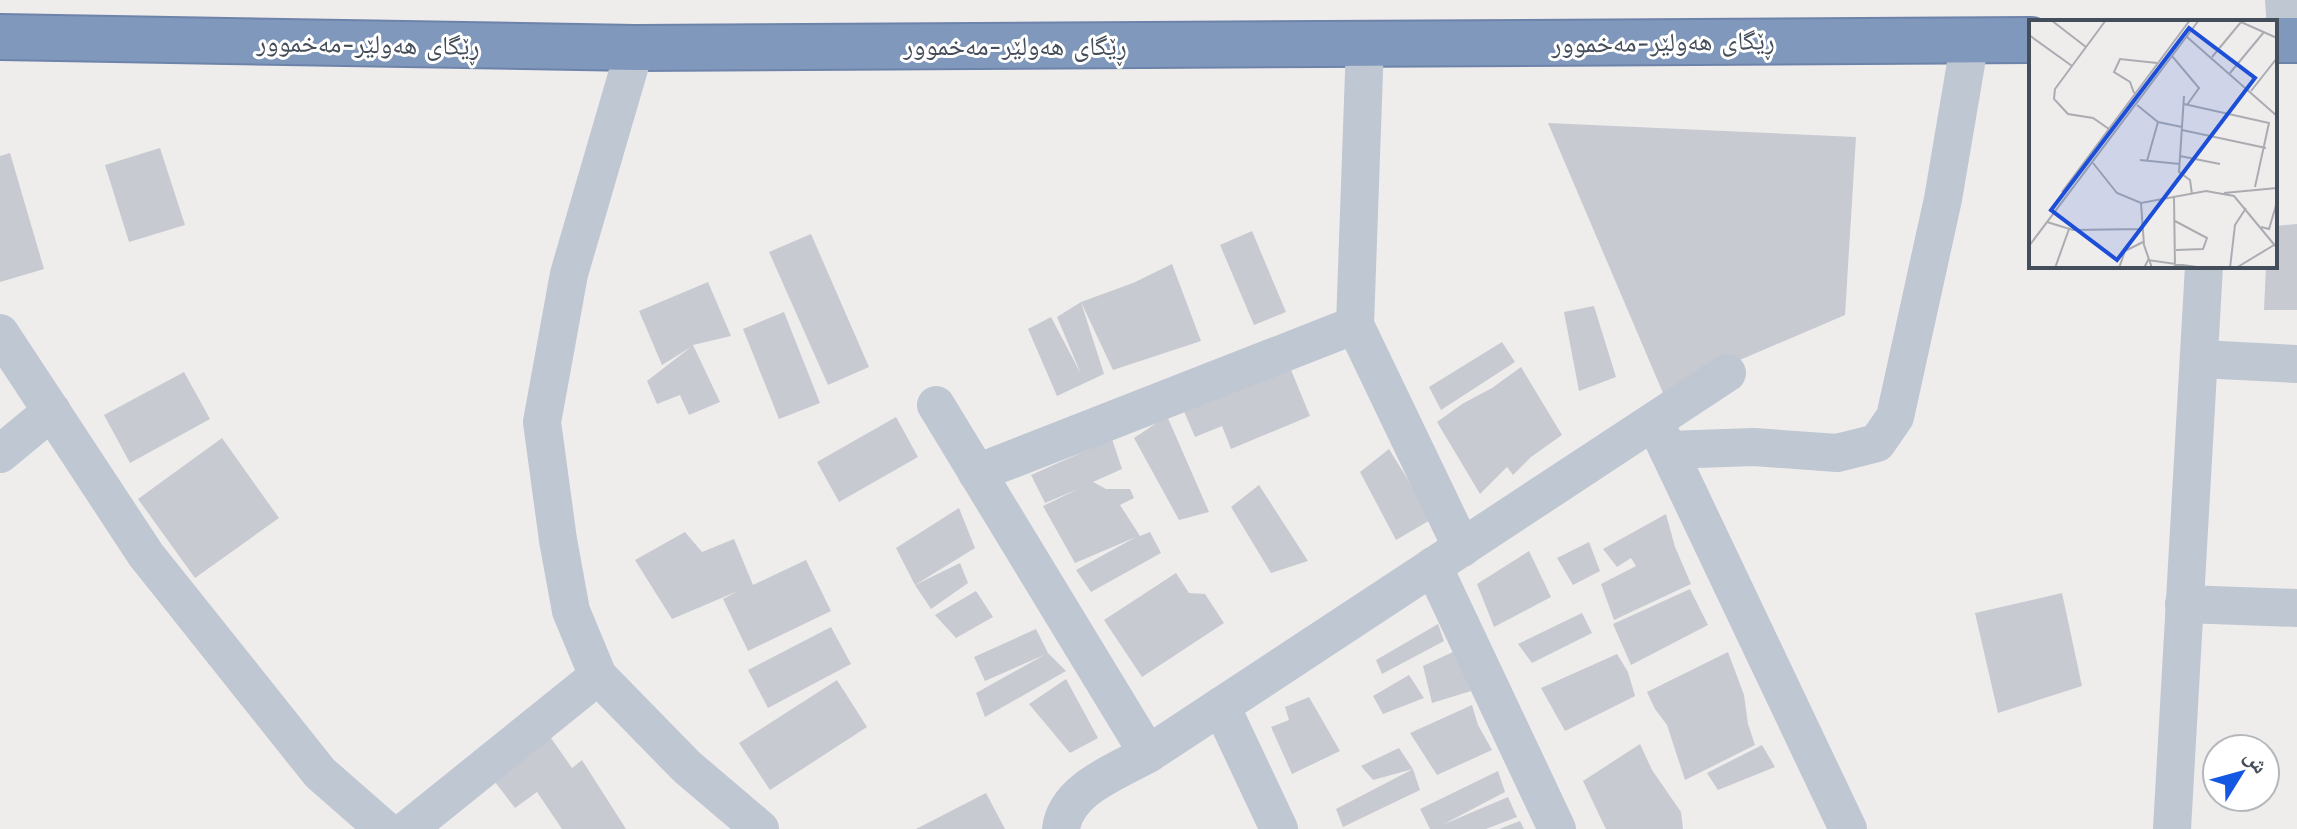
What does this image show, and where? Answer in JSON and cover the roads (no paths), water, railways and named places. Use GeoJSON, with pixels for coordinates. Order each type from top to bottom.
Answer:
{"type":"FeatureCollection","features":[{"type":"Feature","properties":{"kind":"highway","name":"ڕێگای هەولێر-مەخموور"},"geometry":{"type":"LineString","coordinates":[[0,37],[635,48],[2029,40]]}},
{"type":"Feature","properties":{"kind":"street"},"geometry":{"type":"LineString","coordinates":[[1661,436],[1837,453],[1877,443],[1895,417],[1943,199],[1970,40]]}},
{"type":"Feature","properties":{"kind":"street"},"geometry":{"type":"LineString","coordinates":[[1365,44],[1355,325],[1557,829]]}},
{"type":"Feature","properties":{"kind":"street"},"geometry":{"type":"LineString","coordinates":[[635,48],[569,274],[542,422],[571,611],[598,676],[687,767],[760,829]]}},
{"type":"Feature","properties":{"kind":"street"},"geometry":{"type":"LineString","coordinates":[[2172,829],[2204,268]]}},
{"type":"Feature","properties":{"kind":"street"},"geometry":{"type":"LineString","coordinates":[[977,473],[1355,325]]}},
{"type":"Feature","properties":{"kind":"street"},"geometry":{"type":"LineString","coordinates":[[0,333],[146,555],[320,773],[384,829]]}},
{"type":"Feature","properties":{"kind":"street"},"geometry":{"type":"LineString","coordinates":[[2200,359],[2297,364]]}},
{"type":"Feature","properties":{"kind":"street"},"geometry":{"type":"LineString","coordinates":[[1061,829],[1063,813],[1078,794],[1148,754],[1448,557],[1661,436],[1727,373]]}},
{"type":"Feature","properties":{"kind":"street"},"geometry":{"type":"LineString","coordinates":[[936,405],[1148,754]]}},
{"type":"Feature","properties":{"kind":"street"},"geometry":{"type":"LineString","coordinates":[[0,454],[52,411]]}},
{"type":"Feature","properties":{"kind":"street"},"geometry":{"type":"LineString","coordinates":[[1661,436],[1848,829]]}},
{"type":"Feature","properties":{"kind":"street"},"geometry":{"type":"LineString","coordinates":[[2184,604],[2297,608]]}},
{"type":"Feature","properties":{"kind":"street"},"geometry":{"type":"LineString","coordinates":[[408,829],[598,676]]}},
{"type":"Feature","properties":{"kind":"street"},"geometry":{"type":"LineString","coordinates":[[1221,706],[1279,829]]}}]}
